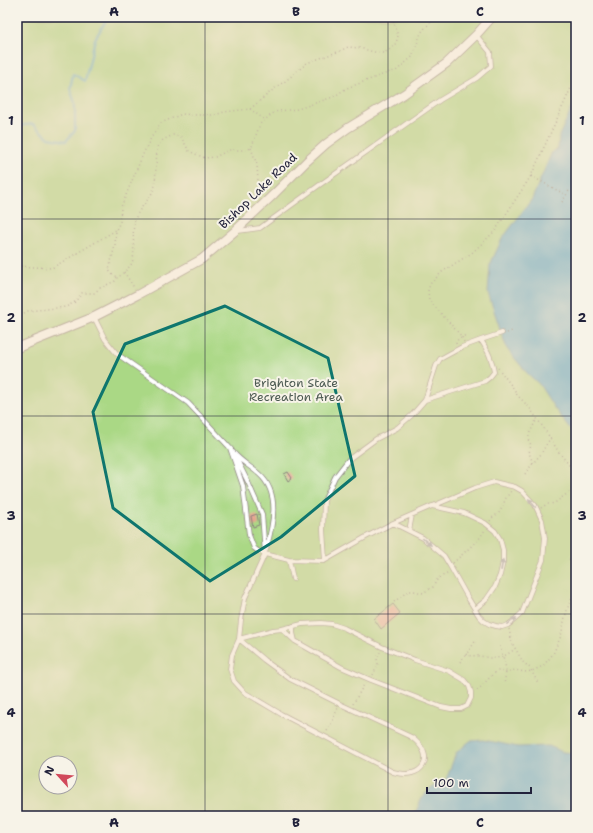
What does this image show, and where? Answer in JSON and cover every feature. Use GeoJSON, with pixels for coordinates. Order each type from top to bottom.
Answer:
{"type":"FeatureCollection","features":[{"type":"Feature","properties":{"kind":"street","name":"Bishop Lake Road"},"geometry":{"type":"LineString","coordinates":[[17,348],[94,317],[138,295],[202,259],[274,194],[326,144],[348,128],[404,94],[447,63],[492,17]]}},
{"type":"Feature","properties":{"kind":"lane"},"geometry":{"type":"LineString","coordinates":[[234,231],[260,228],[324,181],[440,100],[478,78],[491,66],[490,52],[476,35]]}},
{"type":"Feature","properties":{"kind":"lane"},"geometry":{"type":"LineString","coordinates":[[94,317],[105,339],[117,354],[188,404],[242,462],[263,478],[273,499],[274,515],[270,535],[265,554],[245,598],[241,620],[240,639],[232,655],[230,669],[234,681],[244,692],[280,714],[397,773],[412,774],[421,768],[424,762],[424,750],[416,740],[290,679],[264,660],[240,639]]}},
{"type":"Feature","properties":{"kind":"lane"},"geometry":{"type":"LineString","coordinates":[[325,560],[322,530],[324,501],[335,477],[350,459],[376,439],[397,428],[412,415],[425,400],[440,358],[502,332]]}},
{"type":"Feature","properties":{"kind":"lane"},"geometry":{"type":"LineString","coordinates":[[425,400],[485,381],[490,377],[494,372],[492,363],[481,340]]}},
{"type":"Feature","properties":{"kind":"lane"},"geometry":{"type":"LineString","coordinates":[[230,448],[248,482],[262,514],[265,554]]}},
{"type":"Feature","properties":{"kind":"lane"},"geometry":{"type":"LineString","coordinates":[[230,448],[243,486],[249,534],[254,548],[265,554],[289,560],[325,560],[393,523],[475,488],[494,482],[515,487],[522,491],[535,505],[542,520],[545,538],[543,560],[522,612],[512,622],[502,627],[489,624],[484,621],[479,616],[444,556],[423,538],[393,523]]}},
{"type":"Feature","properties":{"kind":"lane"},"geometry":{"type":"LineString","coordinates":[[432,506],[464,513],[488,525],[495,531],[500,539],[503,550],[503,562],[500,575],[495,587],[486,600],[475,609]]}},
{"type":"Feature","properties":{"kind":"lane"},"geometry":{"type":"LineString","coordinates":[[409,531],[412,515]]}},
{"type":"Feature","properties":{"kind":"lane"},"geometry":{"type":"LineString","coordinates":[[289,560],[293,579]]}},
{"type":"Feature","properties":{"kind":"lane"},"geometry":{"type":"LineString","coordinates":[[240,639],[273,630],[282,628],[302,624],[332,624],[344,628],[382,647],[449,671],[464,680],[469,686],[471,698],[467,706],[461,709],[441,707],[369,680],[341,667],[295,641],[282,628]]}},
{"type":"Feature","properties":{"kind":"lane"},"geometry":{"type":"LineString","coordinates":[[293,626],[295,641]]}},
{"type":"Feature","properties":{"kind":"path"},"geometry":{"type":"LineString","coordinates":[[118,276],[113,275],[109,270],[115,245],[116,230],[120,222],[121,207],[151,138],[161,123],[182,114],[215,114],[250,109],[307,63],[348,47],[384,53],[392,48],[396,43],[398,36],[392,17]]}},
{"type":"Feature","properties":{"kind":"path"},"geometry":{"type":"LineString","coordinates":[[274,194],[258,181],[257,165],[250,148],[260,124],[278,111],[298,109],[333,98],[347,88],[396,71],[412,57],[424,29],[436,17]]}},
{"type":"Feature","properties":{"kind":"path"},"geometry":{"type":"LineString","coordinates":[[449,17],[460,20],[464,17]]}},
{"type":"Feature","properties":{"kind":"path"},"geometry":{"type":"LineString","coordinates":[[466,346],[462,337],[428,300],[430,284],[442,272],[472,252],[496,230],[531,176],[576,77]]}},
{"type":"Feature","properties":{"kind":"path"},"geometry":{"type":"LineString","coordinates":[[250,109],[265,120]]}},
{"type":"Feature","properties":{"kind":"path"},"geometry":{"type":"LineString","coordinates":[[17,317],[28,311],[66,307],[75,302],[82,293],[94,293],[100,288],[115,281],[118,276],[122,275],[129,268],[132,262],[133,234],[136,218],[154,190],[156,152],[158,145],[167,138],[173,135],[181,137],[189,151],[193,154],[209,158],[215,157],[229,150],[245,150],[250,148]]}},
{"type":"Feature","properties":{"kind":"path"},"geometry":{"type":"LineString","coordinates":[[531,176],[566,195]]}},
{"type":"Feature","properties":{"kind":"path"},"geometry":{"type":"LineString","coordinates":[[562,202],[570,189]]}},
{"type":"Feature","properties":{"kind":"path"},"geometry":{"type":"LineString","coordinates":[[17,266],[52,268],[116,230]]}},
{"type":"Feature","properties":{"kind":"path"},"geometry":{"type":"LineString","coordinates":[[124,272],[138,295]]}},
{"type":"Feature","properties":{"kind":"path"},"geometry":{"type":"LineString","coordinates":[[456,346],[458,338],[467,335]]}},
{"type":"Feature","properties":{"kind":"path"},"geometry":{"type":"LineString","coordinates":[[492,363],[502,372],[517,395],[529,407],[558,451],[576,474]]}},
{"type":"Feature","properties":{"kind":"path"},"geometry":{"type":"LineString","coordinates":[[533,463],[529,453],[531,445],[528,439],[537,419]]}},
{"type":"Feature","properties":{"kind":"path"},"geometry":{"type":"LineString","coordinates":[[525,474],[541,454],[550,439]]}},
{"type":"Feature","properties":{"kind":"path"},"geometry":{"type":"LineString","coordinates":[[537,510],[547,504],[556,502],[576,487]]}},
{"type":"Feature","properties":{"kind":"path"},"geometry":{"type":"LineString","coordinates":[[569,559],[576,563]]}},
{"type":"Feature","properties":{"kind":"path"},"geometry":{"type":"LineString","coordinates":[[394,602],[408,591],[423,593],[434,587],[438,578],[453,571]]}},
{"type":"Feature","properties":{"kind":"path"},"geometry":{"type":"LineString","coordinates":[[471,692],[481,687],[498,671],[506,672],[515,670],[528,672],[543,666],[554,654],[561,636],[564,617],[576,590]]}},
{"type":"Feature","properties":{"kind":"path"},"geometry":{"type":"LineString","coordinates":[[508,625],[512,643],[523,662],[532,671],[538,683]]}},
{"type":"Feature","properties":{"kind":"path"},"geometry":{"type":"LineString","coordinates":[[460,662],[476,640]]}},
{"type":"Feature","properties":{"kind":"path"},"geometry":{"type":"LineString","coordinates":[[500,646],[504,656],[506,672],[504,685]]}},
{"type":"Feature","properties":{"kind":"path"},"geometry":{"type":"LineString","coordinates":[[350,709],[378,664],[377,659],[382,647]]}},
{"type":"Feature","properties":{"kind":"path"},"geometry":{"type":"LineString","coordinates":[[466,654],[469,656],[490,658],[504,656],[516,648]]}},
{"type":"Feature","properties":{"kind":"path"},"geometry":{"type":"LineString","coordinates":[[527,665],[528,672]]}},
{"type":"Feature","properties":{"kind":"path"},"geometry":{"type":"LineString","coordinates":[[324,736],[332,723],[332,718],[340,704]]}},
{"type":"Feature","properties":{"kind":"highlighted area"},"geometry":{"type":"Polygon","coordinates":[[[225,306],[328,358],[355,476],[281,537],[210,581],[113,508],[93,412],[125,344],[225,306]]]}},
{"type":"Feature","properties":{"kind":"green space","name":"Brighton State Recreation Area"},"geometry":{"type":"Polygon","coordinates":[[[17,17],[576,17],[576,816],[17,816],[17,17]]]}},
{"type":"Feature","properties":{"kind":"water"},"geometry":{"type":"Polygon","coordinates":[[[576,99],[576,436],[555,409],[539,384],[527,373],[507,349],[488,293],[490,265],[502,239],[532,199],[552,152],[558,149],[559,136],[576,99]]]}},
{"type":"Feature","properties":{"kind":"water"},"geometry":{"type":"Polygon","coordinates":[[[483,740],[518,747],[549,746],[563,752],[576,753],[576,816],[412,816],[425,794],[433,787],[446,780],[456,753],[470,741],[483,740]]]}},
{"type":"Feature","properties":{"kind":"building"},"geometry":{"type":"Polygon","coordinates":[[[288,472],[292,478],[288,481],[284,474],[288,472]]]}},
{"type":"Feature","properties":{"kind":"building"},"geometry":{"type":"Polygon","coordinates":[[[257,514],[259,525],[253,527],[251,516],[257,514]]]}},
{"type":"Feature","properties":{"kind":"building"},"geometry":{"type":"Polygon","coordinates":[[[393,604],[400,613],[381,629],[374,619],[393,604]]]}},
{"type":"Feature","properties":{"kind":"waterway"},"geometry":{"type":"LineString","coordinates":[[17,126],[33,124],[49,138],[66,141],[75,131],[75,103],[70,89],[73,74],[85,81],[95,39],[108,17]]}}]}
